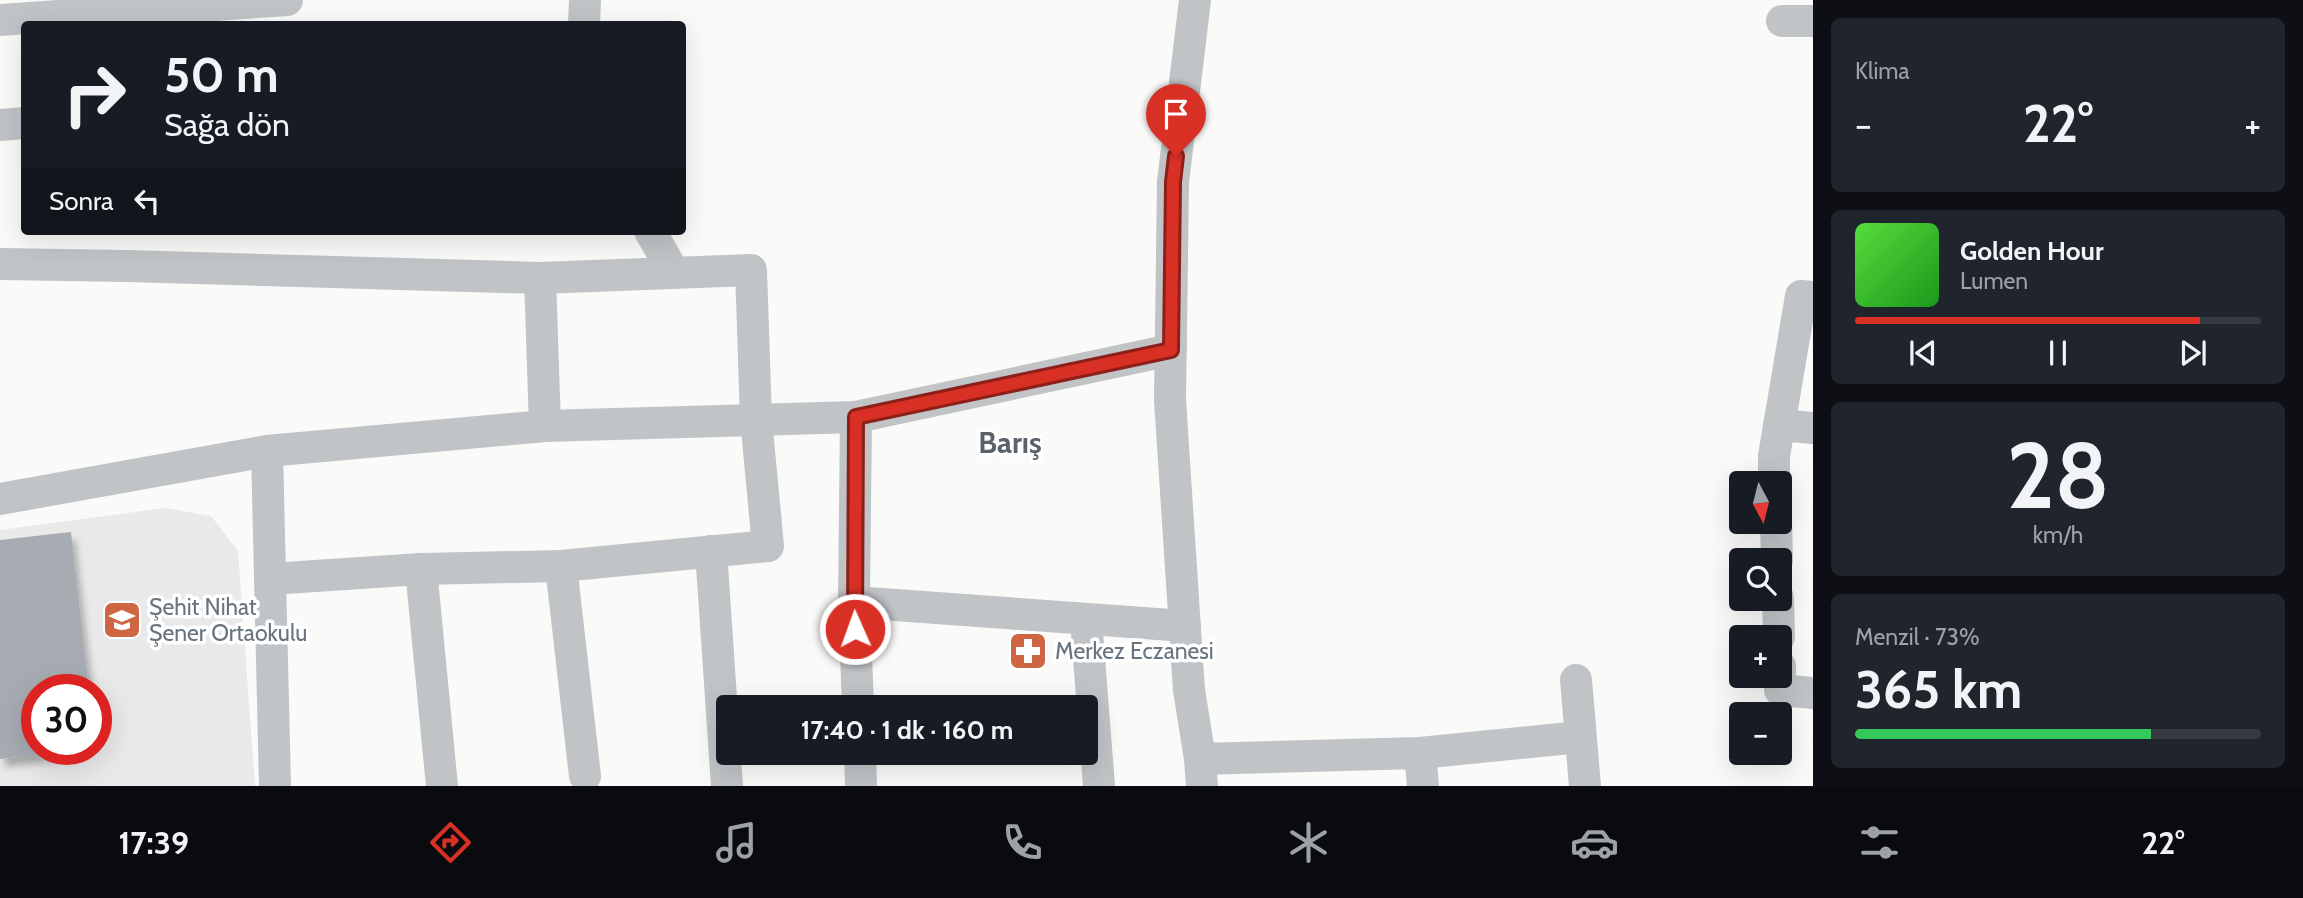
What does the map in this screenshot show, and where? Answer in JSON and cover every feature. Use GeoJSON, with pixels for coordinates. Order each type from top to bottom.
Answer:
{"type":"FeatureCollection","features":[{"type":"Feature","properties":{"kind":"street"},"geometry":{"type":"LineString","coordinates":[[0,20],[287,0]]}},
{"type":"Feature","properties":{"kind":"street"},"geometry":{"type":"LineString","coordinates":[[584,21],[585,0]]}},
{"type":"Feature","properties":{"kind":"street"},"geometry":{"type":"LineString","coordinates":[[1195,0],[1173,182],[1170,400],[1189,690],[1201,772],[1580,737]]}},
{"type":"Feature","properties":{"kind":"street"},"geometry":{"type":"LineString","coordinates":[[0,125],[21,123]]}},
{"type":"Feature","properties":{"kind":"street"},"geometry":{"type":"LineString","coordinates":[[652,235],[674,273]]}},
{"type":"Feature","properties":{"kind":"street"},"geometry":{"type":"LineString","coordinates":[[0,264],[540,278],[751,270],[756,419],[768,546],[561,566],[421,569],[270,579]]}},
{"type":"Feature","properties":{"kind":"street"},"geometry":{"type":"LineString","coordinates":[[540,278],[545,426]]}},
{"type":"Feature","properties":{"kind":"street"},"geometry":{"type":"LineString","coordinates":[[1774,471],[1774,456],[1801,296],[1813,298]]}},
{"type":"Feature","properties":{"kind":"street"},"geometry":{"type":"LineString","coordinates":[[0,499],[267,451],[545,426],[856,417],[1171,350]]}},
{"type":"Feature","properties":{"kind":"street"},"geometry":{"type":"LineString","coordinates":[[856,417],[854,602],[858,695]]}},
{"type":"Feature","properties":{"kind":"street"},"geometry":{"type":"LineString","coordinates":[[1779,425],[1813,428]]}},
{"type":"Feature","properties":{"kind":"street"},"geometry":{"type":"LineString","coordinates":[[267,451],[275,786]]}},
{"type":"Feature","properties":{"kind":"street"},"geometry":{"type":"LineString","coordinates":[[711,551],[727,786]]}},
{"type":"Feature","properties":{"kind":"street"},"geometry":{"type":"LineString","coordinates":[[561,566],[585,776]]}},
{"type":"Feature","properties":{"kind":"street"},"geometry":{"type":"LineString","coordinates":[[421,569],[442,786]]}},
{"type":"Feature","properties":{"kind":"street"},"geometry":{"type":"LineString","coordinates":[[854,602],[1185,626]]}},
{"type":"Feature","properties":{"kind":"street"},"geometry":{"type":"LineString","coordinates":[[1086,620],[1099,786]]}},
{"type":"Feature","properties":{"kind":"street"},"geometry":{"type":"LineString","coordinates":[[1576,680],[1585,786]]}},
{"type":"Feature","properties":{"kind":"street"},"geometry":{"type":"LineString","coordinates":[[1780,688],[1813,693]]}},
{"type":"Feature","properties":{"kind":"street"},"geometry":{"type":"LineString","coordinates":[[1420,752],[1423,786]]}},
{"type":"Feature","properties":{"kind":"street"},"geometry":{"type":"LineString","coordinates":[[860,765],[861,786]]}},
{"type":"Feature","properties":{"kind":"shaded area","name":"Şehit Nihat Şener Ortaokulu"},"geometry":{"type":"Polygon","coordinates":[[[165,508],[211,516],[238,551],[255,786],[0,786],[0,530],[165,508]]]}},
{"type":"Feature","properties":{"kind":"building"},"geometry":{"type":"Polygon","coordinates":[[[71,532],[87,674],[21,674],[21,757],[0,759],[0,540],[71,532]]]}},
{"type":"Feature","properties":{"kind":"place","name":"Şehit Nihat Şener Ortaokulu"},"geometry":{"type":"Point","coordinates":[122,620]}},
{"type":"Feature","properties":{"kind":"place","name":"Merkez Eczanesi"},"geometry":{"type":"Point","coordinates":[1028,651]}},
{"type":"Feature","properties":{"kind":"district","name":"Barış"},"geometry":{"type":"Point","coordinates":[1010,442]}},
{"type":"Feature","properties":{"kind":"route"},"geometry":{"type":"LineString","coordinates":[[855,629],[856,417],[1171,350],[1173,182],[1176,156]]}}]}
